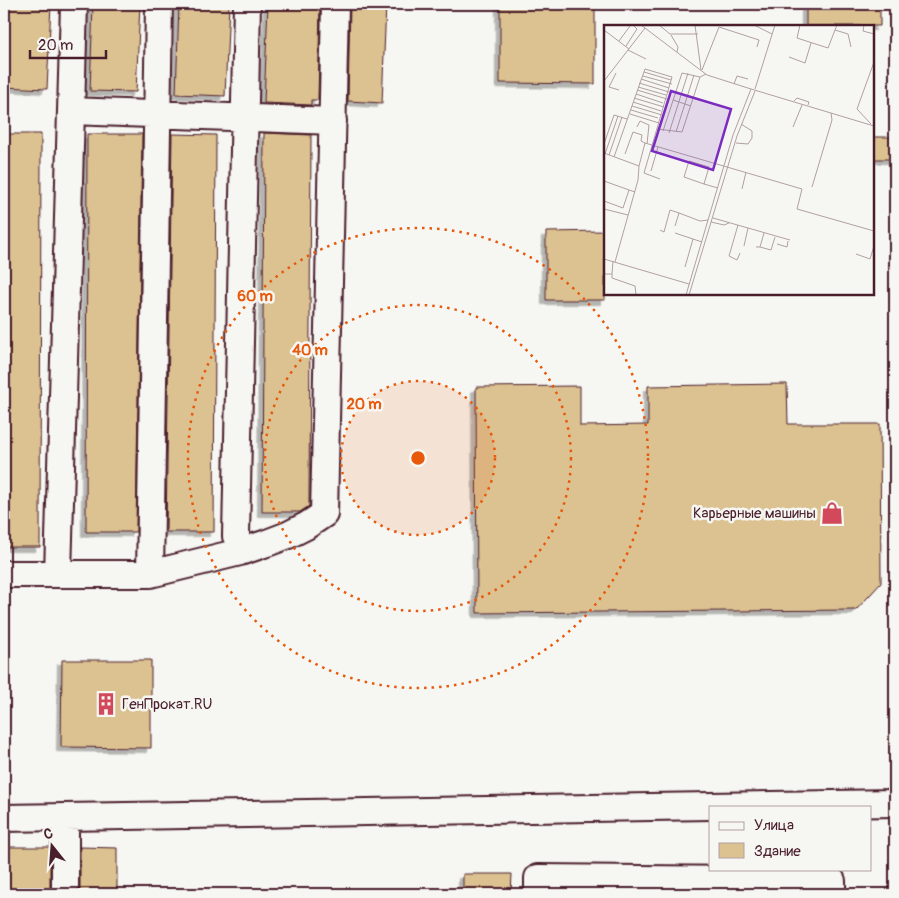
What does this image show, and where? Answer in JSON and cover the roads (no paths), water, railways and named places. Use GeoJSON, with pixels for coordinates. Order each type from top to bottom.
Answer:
{"type":"FeatureCollection","features":[{"type":"Feature","properties":{"kind":"lane"},"geometry":{"type":"LineString","coordinates":[[58,574],[74,4]]}},
{"type":"Feature","properties":{"kind":"lane"},"geometry":{"type":"LineString","coordinates":[[150,574],[159,4]]}},
{"type":"Feature","properties":{"kind":"lane"},"geometry":{"type":"LineString","coordinates":[[236,536],[247,4]]}},
{"type":"Feature","properties":{"kind":"lane"},"geometry":{"type":"LineString","coordinates":[[4,574],[150,574],[267,544],[306,526],[324,514],[335,4]]}},
{"type":"Feature","properties":{"kind":"lane"},"geometry":{"type":"LineString","coordinates":[[71,111],[332,121]]}},
{"type":"Feature","properties":{"kind":"lane"},"geometry":{"type":"LineString","coordinates":[[717,806],[895,803]]}},
{"type":"Feature","properties":{"kind":"lane"},"geometry":{"type":"LineString","coordinates":[[4,818],[709,806]]}},
{"type":"Feature","properties":{"kind":"lane"},"geometry":{"type":"LineString","coordinates":[[65,817],[65,894]]}},
{"type":"Feature","properties":{"kind":"lane"},"geometry":{"type":"LineString","coordinates":[[538,894],[538,878],[832,880],[832,894]]}},
{"type":"Feature","properties":{"kind":"place","name":"Карьерные машины"},"geometry":{"type":"Point","coordinates":[832,513]}},
{"type":"Feature","properties":{"kind":"place","name":"ГенПрокат.RU"},"geometry":{"type":"Point","coordinates":[106,704]}}]}
